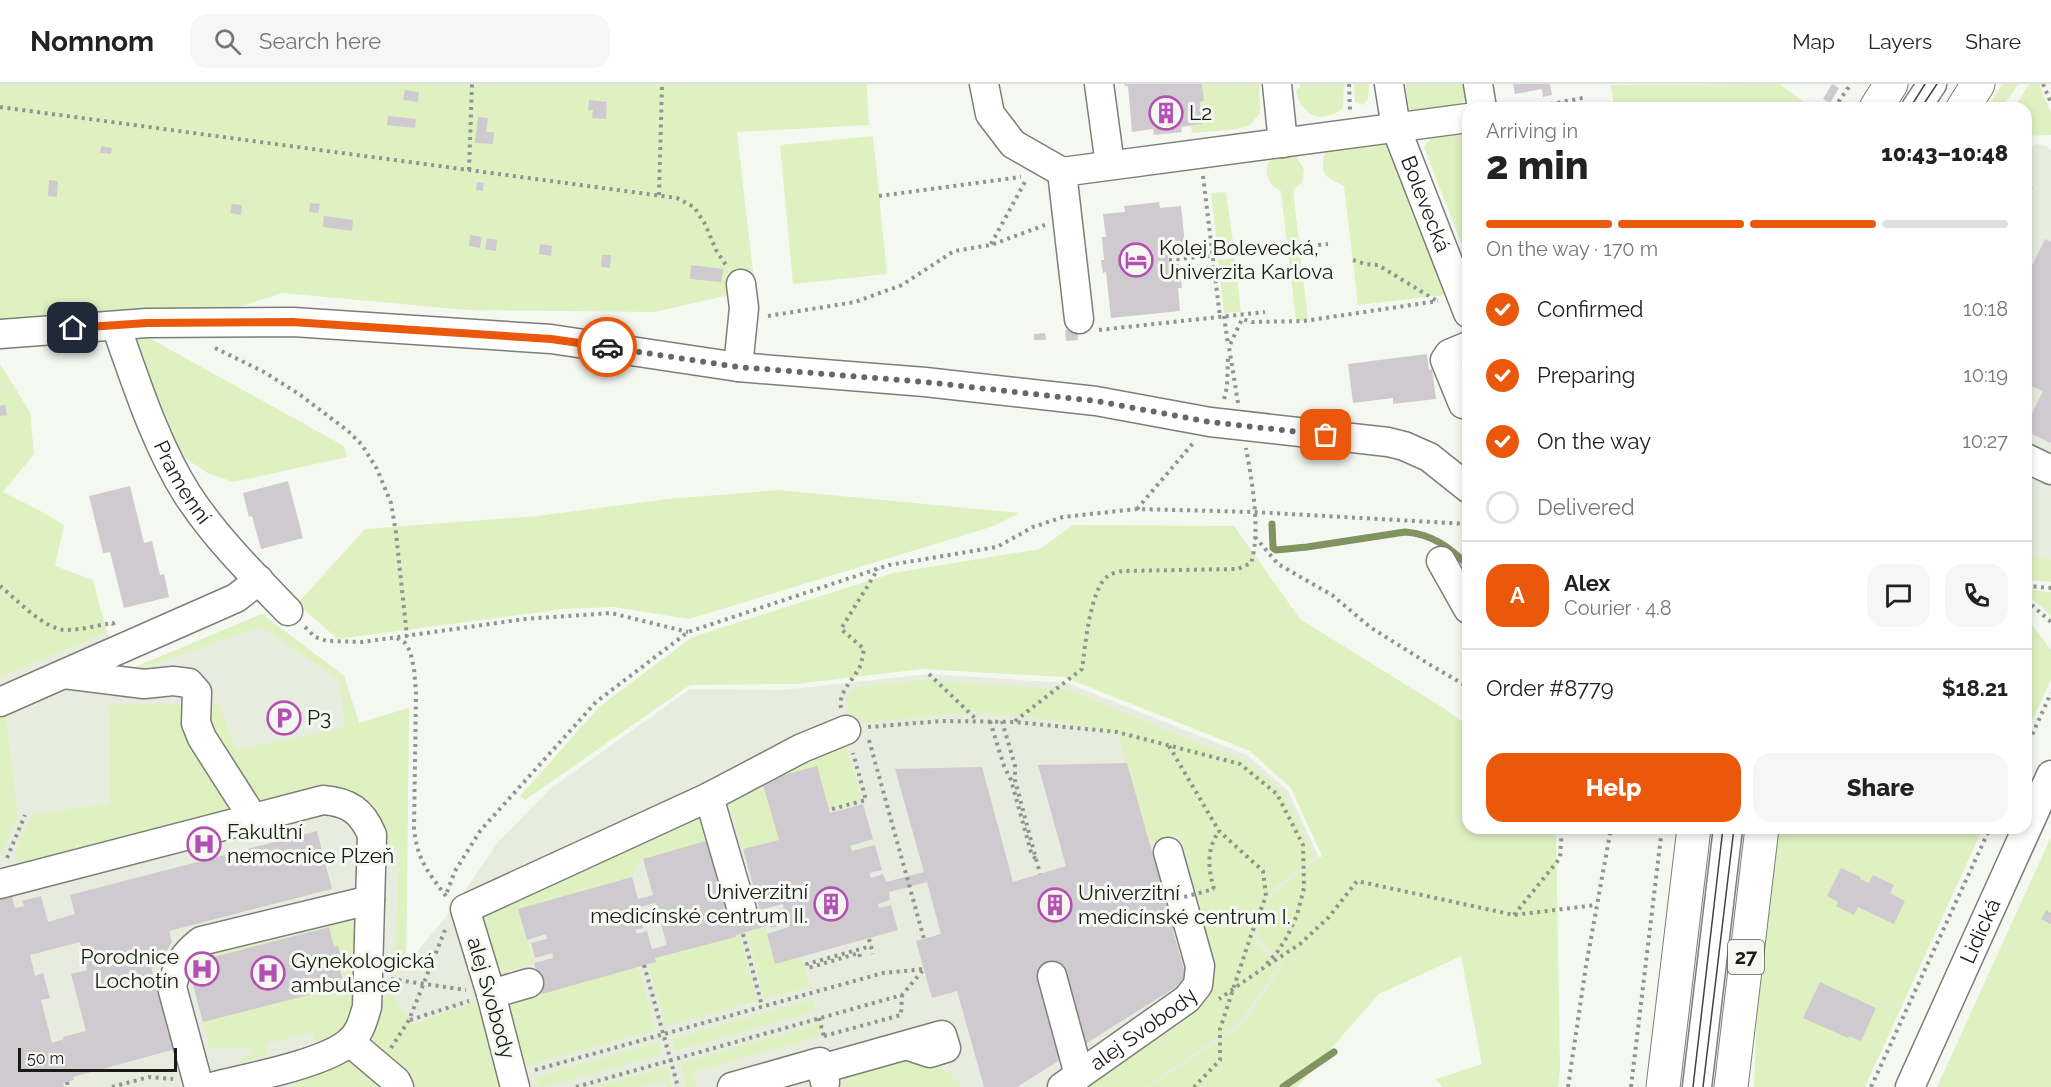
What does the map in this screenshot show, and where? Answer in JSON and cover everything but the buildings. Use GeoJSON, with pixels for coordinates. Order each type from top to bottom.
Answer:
{"type":"FeatureCollection","features":[{"type":"Feature","properties":{"kind":"main road"},"geometry":{"type":"LineString","coordinates":[[1880,102],[1891,84]]}},
{"type":"Feature","properties":{"kind":"main road"},"geometry":{"type":"LineString","coordinates":[[1967,102],[1978,84]]}},
{"type":"Feature","properties":{"kind":"main road"},"geometry":{"type":"LineString","coordinates":[[1663,1087],[1693,834]]}},
{"type":"Feature","properties":{"kind":"main road","name":"27"},"geometry":{"type":"LineString","coordinates":[[1731,1087],[1761,834]]}},
{"type":"Feature","properties":{"kind":"street"},"geometry":{"type":"LineString","coordinates":[[984,84],[990,114],[1013,144],[1062,172],[1396,128]]}},
{"type":"Feature","properties":{"kind":"street"},"geometry":{"type":"LineString","coordinates":[[1277,84],[1283,143]]}},
{"type":"Feature","properties":{"kind":"street","name":"Bolevecká"},"geometry":{"type":"LineString","coordinates":[[1389,84],[1396,128],[1457,310]]}},
{"type":"Feature","properties":{"kind":"street"},"geometry":{"type":"LineString","coordinates":[[1478,84],[1481,102]]}},
{"type":"Feature","properties":{"kind":"street"},"geometry":{"type":"LineString","coordinates":[[1920,102],[1932,84]]}},
{"type":"Feature","properties":{"kind":"street"},"geometry":{"type":"LineString","coordinates":[[1108,94],[1110,165]]}},
{"type":"Feature","properties":{"kind":"street","name":"Bolevecká"},"geometry":{"type":"LineString","coordinates":[[1396,128],[1462,119]]}},
{"type":"Feature","properties":{"kind":"street"},"geometry":{"type":"LineString","coordinates":[[1062,172],[1078,306]]}},
{"type":"Feature","properties":{"kind":"street"},"geometry":{"type":"LineString","coordinates":[[738,367],[743,319],[741,284]]}},
{"type":"Feature","properties":{"kind":"street"},"geometry":{"type":"LineString","coordinates":[[0,334],[147,323],[292,322],[539,338],[738,367],[925,382],[1084,400],[1210,422],[1388,442],[1430,457],[1462,483]]}},
{"type":"Feature","properties":{"kind":"street","name":"Pramenní"},"geometry":{"type":"LineString","coordinates":[[116,326],[160,442],[187,493],[226,546],[288,611]]}},
{"type":"Feature","properties":{"kind":"street"},"geometry":{"type":"LineString","coordinates":[[1462,349],[1449,354],[1445,360],[1462,404]]}},
{"type":"Feature","properties":{"kind":"street"},"geometry":{"type":"LineString","coordinates":[[2032,461],[2051,470]]}},
{"type":"Feature","properties":{"kind":"street"},"geometry":{"type":"LineString","coordinates":[[1441,561],[1462,598]]}},
{"type":"Feature","properties":{"kind":"street"},"geometry":{"type":"LineString","coordinates":[[0,702],[236,598],[258,580]]}},
{"type":"Feature","properties":{"kind":"street"},"geometry":{"type":"LineString","coordinates":[[64,674],[144,684],[173,681],[189,683],[197,692],[196,723],[202,738],[254,818]]}},
{"type":"Feature","properties":{"kind":"street"},"geometry":{"type":"LineString","coordinates":[[742,921],[709,797],[850,722]]}},
{"type":"Feature","properties":{"kind":"street","name":"Lidická"},"geometry":{"type":"LineString","coordinates":[[2032,817],[2051,775]]}},
{"type":"Feature","properties":{"kind":"street","name":"alej Svobody"},"geometry":{"type":"LineString","coordinates":[[521,1080],[465,909],[709,797]]}},
{"type":"Feature","properties":{"kind":"street"},"geometry":{"type":"LineString","coordinates":[[4,873],[254,818],[323,800],[339,801],[357,811],[367,822],[372,835],[367,1007],[361,1028],[350,1042],[336,1052],[278,1079],[212,1087]]}},
{"type":"Feature","properties":{"kind":"street"},"geometry":{"type":"LineString","coordinates":[[1697,1087],[1727,834]]}},
{"type":"Feature","properties":{"kind":"street","name":"Lidická"},"geometry":{"type":"LineString","coordinates":[[1910,1087],[2024,834]]}},
{"type":"Feature","properties":{"kind":"street","name":"alej Svobody"},"geometry":{"type":"LineString","coordinates":[[1071,1081],[1187,999],[1198,985],[1200,966],[1168,852]]}},
{"type":"Feature","properties":{"kind":"street"},"geometry":{"type":"LineString","coordinates":[[199,1087],[172,987],[175,973],[190,949],[201,941],[370,900]]}},
{"type":"Feature","properties":{"kind":"street"},"geometry":{"type":"LineString","coordinates":[[1052,975],[1071,1081]]}},
{"type":"Feature","properties":{"kind":"street"},"geometry":{"type":"LineString","coordinates":[[491,994],[529,983]]}},
{"type":"Feature","properties":{"kind":"street"},"geometry":{"type":"LineString","coordinates":[[350,1042],[380,1066],[396,1081],[399,1087]]}},
{"type":"Feature","properties":{"kind":"street"},"geometry":{"type":"LineString","coordinates":[[732,1087],[820,1062],[824,1078],[906,1045]]}},
{"type":"Feature","properties":{"kind":"path"},"geometry":{"type":"LineString","coordinates":[[469,170],[472,84]]}},
{"type":"Feature","properties":{"kind":"path"},"geometry":{"type":"LineString","coordinates":[[659,195],[662,84]]}},
{"type":"Feature","properties":{"kind":"path"},"geometry":{"type":"LineString","coordinates":[[1349,84],[1351,118]]}},
{"type":"Feature","properties":{"kind":"path"},"geometry":{"type":"LineString","coordinates":[[1838,102],[1851,84]]}},
{"type":"Feature","properties":{"kind":"path"},"geometry":{"type":"LineString","coordinates":[[2043,84],[2051,103]]}},
{"type":"Feature","properties":{"kind":"path"},"geometry":{"type":"LineString","coordinates":[[1561,102],[1583,98]]}},
{"type":"Feature","properties":{"kind":"path"},"geometry":{"type":"LineString","coordinates":[[0,107],[677,198],[694,207],[705,224],[716,250],[741,284]]}},
{"type":"Feature","properties":{"kind":"path"},"geometry":{"type":"LineString","coordinates":[[1137,509],[1210,422],[1222,404],[1227,387],[1229,347],[1222,317],[1200,154]]}},
{"type":"Feature","properties":{"kind":"path"},"geometry":{"type":"LineString","coordinates":[[879,196],[1028,176],[991,245]]}},
{"type":"Feature","properties":{"kind":"path"},"geometry":{"type":"LineString","coordinates":[[743,319],[855,302],[902,285],[954,252],[991,245],[1067,217]]}},
{"type":"Feature","properties":{"kind":"path"},"geometry":{"type":"LineString","coordinates":[[1169,260],[1328,244]]}},
{"type":"Feature","properties":{"kind":"path"},"geometry":{"type":"LineString","coordinates":[[1353,260],[1378,265],[1457,310]]}},
{"type":"Feature","properties":{"kind":"path"},"geometry":{"type":"LineString","coordinates":[[1229,347],[1242,319],[1252,322],[1304,321],[1438,301]]}},
{"type":"Feature","properties":{"kind":"path"},"geometry":{"type":"LineString","coordinates":[[1078,306],[1092,302],[1096,330],[1265,312]]}},
{"type":"Feature","properties":{"kind":"path"},"geometry":{"type":"LineString","coordinates":[[209,345],[248,363],[299,394],[348,430],[362,445],[377,469],[391,503],[407,637]]}},
{"type":"Feature","properties":{"kind":"path"},"geometry":{"type":"LineString","coordinates":[[397,638],[405,643],[410,651],[414,668],[416,848],[427,872],[446,896],[455,871],[480,831],[596,702],[688,632],[889,565],[997,548],[1033,527],[1063,517],[1137,509],[1254,512],[1462,524]]}},
{"type":"Feature","properties":{"kind":"path"},"geometry":{"type":"LineString","coordinates":[[1015,722],[1082,669],[1095,600],[1100,585],[1108,576],[1122,571],[1245,567],[1251,563],[1255,551],[1254,512]]}},
{"type":"Feature","properties":{"kind":"path"},"geometry":{"type":"LineString","coordinates":[[1254,536],[1278,564],[1332,595],[1370,627],[1462,684]]}},
{"type":"Feature","properties":{"kind":"path"},"geometry":{"type":"LineString","coordinates":[[879,568],[841,629],[864,649],[861,665],[843,693],[850,722],[924,939]]}},
{"type":"Feature","properties":{"kind":"path"},"geometry":{"type":"LineString","coordinates":[[0,586],[40,619],[56,628],[66,630],[113,623],[125,647]]}},
{"type":"Feature","properties":{"kind":"path"},"geometry":{"type":"LineString","coordinates":[[2032,586],[2051,588]]}},
{"type":"Feature","properties":{"kind":"path"},"geometry":{"type":"LineString","coordinates":[[2032,605],[2051,622]]}},
{"type":"Feature","properties":{"kind":"path"},"geometry":{"type":"LineString","coordinates":[[288,611],[315,637],[327,642],[363,642],[525,619],[611,613],[688,632]]}},
{"type":"Feature","properties":{"kind":"path"},"geometry":{"type":"LineString","coordinates":[[929,674],[977,721]]}},
{"type":"Feature","properties":{"kind":"path"},"geometry":{"type":"LineString","coordinates":[[2032,735],[2051,693]]}},
{"type":"Feature","properties":{"kind":"path"},"geometry":{"type":"LineString","coordinates":[[990,721],[1004,766],[1011,780],[1031,852],[1036,860]]}},
{"type":"Feature","properties":{"kind":"path"},"geometry":{"type":"LineString","coordinates":[[1002,722],[1015,766],[1015,780],[1040,874]]}},
{"type":"Feature","properties":{"kind":"path"},"geometry":{"type":"LineString","coordinates":[[1168,745],[1219,831],[1263,871],[1266,896],[1246,948],[1220,1029],[1220,1060],[1194,1087]]}},
{"type":"Feature","properties":{"kind":"path"},"geometry":{"type":"LineString","coordinates":[[832,809],[866,800],[855,761]]}},
{"type":"Feature","properties":{"kind":"path"},"geometry":{"type":"LineString","coordinates":[[4,873],[6,856],[25,815]]}},
{"type":"Feature","properties":{"kind":"path"},"geometry":{"type":"LineString","coordinates":[[1177,899],[1214,889],[1208,856],[1211,842],[1219,831]]}},
{"type":"Feature","properties":{"kind":"path"},"geometry":{"type":"LineString","coordinates":[[1514,915],[1560,858],[1562,834]]}},
{"type":"Feature","properties":{"kind":"path"},"geometry":{"type":"LineString","coordinates":[[1568,1087],[1609,834]]}},
{"type":"Feature","properties":{"kind":"path"},"geometry":{"type":"LineString","coordinates":[[1631,1087],[1661,834]]}},
{"type":"Feature","properties":{"kind":"path"},"geometry":{"type":"LineString","coordinates":[[1871,1087],[1987,834]]}},
{"type":"Feature","properties":{"kind":"path"},"geometry":{"type":"LineString","coordinates":[[1262,969],[1300,944],[1329,917],[1357,881],[1514,915],[1596,906]]}},
{"type":"Feature","properties":{"kind":"path"},"geometry":{"type":"LineString","coordinates":[[742,921],[762,1006]]}},
{"type":"Feature","properties":{"kind":"path"},"geometry":{"type":"LineString","coordinates":[[380,1066],[410,1020],[445,930]]}},
{"type":"Feature","properties":{"kind":"path"},"geometry":{"type":"LineString","coordinates":[[869,939],[873,954]]}},
{"type":"Feature","properties":{"kind":"path"},"geometry":{"type":"LineString","coordinates":[[860,957],[859,954],[808,968],[807,964],[871,946]]}},
{"type":"Feature","properties":{"kind":"path"},"geometry":{"type":"LineString","coordinates":[[644,965],[678,1087]]}},
{"type":"Feature","properties":{"kind":"path"},"geometry":{"type":"LineString","coordinates":[[521,1080],[663,1034],[762,1006],[883,973],[924,969],[902,995],[576,1087]]}},
{"type":"Feature","properties":{"kind":"path"},"geometry":{"type":"LineString","coordinates":[[368,978],[395,979],[491,994]]}},
{"type":"Feature","properties":{"kind":"path"},"geometry":{"type":"LineString","coordinates":[[410,1020],[491,994]]}},
{"type":"Feature","properties":{"kind":"path"},"geometry":{"type":"LineString","coordinates":[[819,1018],[823,1034],[901,1016],[902,995]]}},
{"type":"Feature","properties":{"kind":"shaded area"},"geometry":{"type":"Polygon","coordinates":[[[2036,144],[2047,146],[2051,151],[2051,559],[2032,557],[2032,146],[2036,144]]]}},
{"type":"Feature","properties":{"kind":"shaded area"},"geometry":{"type":"Polygon","coordinates":[[[262,614],[344,676],[359,723],[409,708],[406,964],[401,971],[452,909],[499,841],[549,790],[690,689],[781,690],[929,674],[1067,683],[1247,755],[1288,791],[1319,857],[1325,899],[1243,1049],[1203,1087],[0,1087],[0,677],[107,633],[126,671],[262,614]]]}},
{"type":"Feature","properties":{"kind":"green space"},"geometry":{"type":"Polygon","coordinates":[[[0,84],[867,84],[869,125],[737,132],[755,289],[655,312],[467,310],[282,293],[194,322],[142,334],[344,446],[347,457],[234,482],[209,474],[182,456],[132,335],[0,346],[0,84]]]}},
{"type":"Feature","properties":{"kind":"green space"},"geometry":{"type":"Polygon","coordinates":[[[1202,84],[1259,84],[1260,113],[1250,125],[1237,129],[1192,133],[1191,125],[1202,124],[1200,102],[1204,101],[1202,84]]]}},
{"type":"Feature","properties":{"kind":"green space"},"geometry":{"type":"Polygon","coordinates":[[[1300,84],[1344,84],[1343,108],[1327,116],[1313,115],[1302,106],[1298,98],[1296,89],[1300,88],[1300,84]]]}},
{"type":"Feature","properties":{"kind":"green space"},"geometry":{"type":"Polygon","coordinates":[[[1354,84],[1369,84],[1368,99],[1363,105],[1355,102],[1354,84]]]}},
{"type":"Feature","properties":{"kind":"green space"},"geometry":{"type":"Polygon","coordinates":[[[1406,84],[1470,84],[1469,96],[1455,110],[1417,114],[1409,109],[1406,84]]]}},
{"type":"Feature","properties":{"kind":"green space"},"geometry":{"type":"Polygon","coordinates":[[[1779,84],[1804,102],[1613,102],[1611,85],[1779,84]]]}},
{"type":"Feature","properties":{"kind":"green space"},"geometry":{"type":"Polygon","coordinates":[[[2002,84],[2018,84],[2006,102],[1991,102],[2002,84]]]}},
{"type":"Feature","properties":{"kind":"green space"},"geometry":{"type":"Polygon","coordinates":[[[2029,84],[2039,84],[2051,113],[2051,135],[2032,136],[2032,102],[2018,102],[2029,84]]]}},
{"type":"Feature","properties":{"kind":"green space"},"geometry":{"type":"Polygon","coordinates":[[[1462,131],[1462,245],[1424,147],[1438,134],[1462,131]]]}},
{"type":"Feature","properties":{"kind":"green space"},"geometry":{"type":"Polygon","coordinates":[[[873,136],[887,274],[793,284],[780,145],[873,136]]]}},
{"type":"Feature","properties":{"kind":"green space"},"geometry":{"type":"Polygon","coordinates":[[[1383,140],[1391,147],[1453,294],[1358,305],[1344,186],[1324,173],[1323,158],[1328,150],[1383,140]]]}},
{"type":"Feature","properties":{"kind":"green space"},"geometry":{"type":"Polygon","coordinates":[[[1289,154],[1296,157],[1304,169],[1302,183],[1293,190],[1308,320],[1296,321],[1281,191],[1269,181],[1266,170],[1267,165],[1275,157],[1289,154]]]}},
{"type":"Feature","properties":{"kind":"green space"},"geometry":{"type":"Polygon","coordinates":[[[1226,192],[1234,249],[1218,251],[1211,193],[1226,192]]]}},
{"type":"Feature","properties":{"kind":"green space"},"geometry":{"type":"Polygon","coordinates":[[[1235,258],[1241,312],[1224,313],[1218,260],[1235,258]]]}},
{"type":"Feature","properties":{"kind":"green space"},"geometry":{"type":"Polygon","coordinates":[[[0,364],[30,412],[34,454],[3,492],[64,525],[55,566],[93,580],[107,633],[0,677],[0,364]]]}},
{"type":"Feature","properties":{"kind":"green space"},"geometry":{"type":"Polygon","coordinates":[[[778,490],[1020,513],[991,527],[689,619],[614,607],[565,609],[338,639],[297,604],[365,529],[537,516],[668,499],[778,490]]]}},
{"type":"Feature","properties":{"kind":"green space"},"geometry":{"type":"Polygon","coordinates":[[[1073,525],[1234,526],[1300,619],[1462,722],[1462,834],[1556,834],[1560,1069],[1558,1087],[1442,1087],[1436,1079],[1482,1064],[1461,956],[1379,994],[1297,1087],[1149,1087],[1242,1025],[1283,966],[1256,936],[1273,893],[1322,856],[1291,788],[1250,751],[1064,677],[922,669],[796,684],[690,685],[525,800],[520,796],[599,707],[692,637],[893,573],[1040,549],[1073,525]]]}},
{"type":"Feature","properties":{"kind":"green space"},"geometry":{"type":"Polygon","coordinates":[[[2032,557],[2051,559],[2051,582],[2032,580],[2032,557]]]}},
{"type":"Feature","properties":{"kind":"green space"},"geometry":{"type":"Polygon","coordinates":[[[2032,590],[2051,592],[2051,616],[2032,599],[2032,590]]]}},
{"type":"Feature","properties":{"kind":"green space"},"geometry":{"type":"Polygon","coordinates":[[[262,614],[344,676],[359,723],[409,708],[406,964],[395,979],[399,849],[386,848],[381,821],[371,804],[358,793],[343,788],[327,787],[292,793],[259,803],[217,747],[205,704],[219,704],[236,750],[345,727],[339,680],[261,627],[124,674],[126,671],[262,614]]]}},
{"type":"Feature","properties":{"kind":"green space"},"geometry":{"type":"Polygon","coordinates":[[[2032,624],[2051,650],[2051,679],[2032,722],[2032,624]]]}},
{"type":"Feature","properties":{"kind":"green space"},"geometry":{"type":"Polygon","coordinates":[[[924,680],[1070,690],[1197,743],[1243,759],[1284,793],[1315,856],[1271,891],[1253,939],[1279,967],[1239,1023],[1145,1087],[1085,1087],[1214,967],[1213,954],[1180,834],[1149,842],[1117,732],[1037,718],[974,712],[851,724],[846,697],[854,687],[924,680]]]}},
{"type":"Feature","properties":{"kind":"green space"},"geometry":{"type":"Polygon","coordinates":[[[186,704],[237,809],[19,865],[15,851],[33,814],[110,804],[109,705],[186,704]]]}},
{"type":"Feature","properties":{"kind":"green space"},"geometry":{"type":"Polygon","coordinates":[[[5,710],[18,816],[0,858],[0,712],[5,710]]]}},
{"type":"Feature","properties":{"kind":"green space"},"geometry":{"type":"Polygon","coordinates":[[[844,740],[862,801],[829,810],[762,782],[779,840],[743,849],[727,793],[844,740]]]}},
{"type":"Feature","properties":{"kind":"green space"},"geometry":{"type":"Polygon","coordinates":[[[697,817],[701,821],[708,841],[643,858],[632,877],[519,909],[534,963],[507,971],[502,982],[479,913],[697,817]]]}},
{"type":"Feature","properties":{"kind":"green space"},"geometry":{"type":"Polygon","coordinates":[[[1774,834],[1980,834],[1865,1087],[1754,1087],[1760,935],[1774,834]]]}},
{"type":"Feature","properties":{"kind":"green space"},"geometry":{"type":"Polygon","coordinates":[[[2051,837],[2051,1087],[1937,1087],[2051,837]]]}},
{"type":"Feature","properties":{"kind":"green space"},"geometry":{"type":"Polygon","coordinates":[[[347,916],[357,927],[353,1015],[341,1033],[317,1046],[313,1032],[265,1044],[267,1055],[233,1064],[252,1054],[251,1047],[210,1048],[203,1022],[344,986],[339,965],[343,964],[338,947],[334,947],[329,927],[293,937],[291,931],[347,916]]]}},
{"type":"Feature","properties":{"kind":"green space"},"geometry":{"type":"Polygon","coordinates":[[[765,927],[775,964],[801,957],[810,987],[764,999],[747,932],[765,927]]]}},
{"type":"Feature","properties":{"kind":"green space"},"geometry":{"type":"Polygon","coordinates":[[[739,934],[757,1001],[666,1026],[648,964],[655,958],[739,934]]]}},
{"type":"Feature","properties":{"kind":"green space"},"geometry":{"type":"Polygon","coordinates":[[[276,935],[278,941],[202,960],[196,957],[198,955],[276,935]]]}},
{"type":"Feature","properties":{"kind":"green space"},"geometry":{"type":"Polygon","coordinates":[[[639,967],[655,1030],[519,1068],[506,1009],[517,999],[639,967]]]}},
{"type":"Feature","properties":{"kind":"green space"},"geometry":{"type":"Polygon","coordinates":[[[387,989],[413,1024],[479,1001],[503,1087],[293,1087],[301,1075],[377,1021],[387,989]]]}},
{"type":"Feature","properties":{"kind":"green space"},"geometry":{"type":"Polygon","coordinates":[[[812,999],[815,1011],[675,1051],[672,1039],[812,999]]]}},
{"type":"Feature","properties":{"kind":"green space"},"geometry":{"type":"Polygon","coordinates":[[[819,1024],[821,1032],[816,1033],[817,1037],[692,1072],[696,1087],[686,1087],[680,1063],[819,1024]]]}},
{"type":"Feature","properties":{"kind":"green space"},"geometry":{"type":"Polygon","coordinates":[[[659,1042],[662,1054],[545,1087],[538,1087],[535,1077],[659,1042]]]}},
{"type":"Feature","properties":{"kind":"green space"},"geometry":{"type":"Polygon","coordinates":[[[900,1057],[916,1064],[933,1064],[949,1073],[963,1087],[845,1087],[841,1074],[900,1057]]]}},
{"type":"Feature","properties":{"kind":"green space"},"geometry":{"type":"Polygon","coordinates":[[[667,1067],[672,1087],[667,1087],[664,1080],[639,1087],[594,1087],[667,1067]]]}},
{"type":"Feature","properties":{"kind":"waterway"},"geometry":{"type":"LineString","coordinates":[[1272,524],[1273,548],[1276,550],[1405,532],[1424,535],[1440,542],[1462,560]]}},
{"type":"Feature","properties":{"kind":"waterway"},"geometry":{"type":"LineString","coordinates":[[1283,1087],[1334,1052]]}},
{"type":"Feature","properties":{"kind":"tram line"},"geometry":{"type":"LineString","coordinates":[[1914,102],[1925,84]]}},
{"type":"Feature","properties":{"kind":"tram line"},"geometry":{"type":"LineString","coordinates":[[1925,102],[1937,84]]}},
{"type":"Feature","properties":{"kind":"tram line"},"geometry":{"type":"LineString","coordinates":[[1693,1087],[1722,834]]}},
{"type":"Feature","properties":{"kind":"tram line"},"geometry":{"type":"LineString","coordinates":[[1703,1087],[1733,834]]}},
{"type":"Feature","properties":{"kind":"way so far"},"geometry":{"type":"LineString","coordinates":[[607,347],[738,367],[925,382],[1096,401],[1210,422],[1326,435]]}},
{"type":"Feature","properties":{"kind":"place","name":"L2"},"geometry":{"type":"Point","coordinates":[1166,113]}},
{"type":"Feature","properties":{"kind":"place","name":"Kolej Bolevecká, Univerzita Karlova"},"geometry":{"type":"Point","coordinates":[1136,260]}},
{"type":"Feature","properties":{"kind":"place","name":"P3"},"geometry":{"type":"Point","coordinates":[284,718]}},
{"type":"Feature","properties":{"kind":"place","name":"Fakultní nemocnice Plzeň"},"geometry":{"type":"Point","coordinates":[204,844]}},
{"type":"Feature","properties":{"kind":"place","name":"Univerzitní medicínské centrum II."},"geometry":{"type":"Point","coordinates":[831,904]}},
{"type":"Feature","properties":{"kind":"place","name":"Univerzitní medicínské centrum I."},"geometry":{"type":"Point","coordinates":[1055,905]}},
{"type":"Feature","properties":{"kind":"place","name":"Porodnice Lochotín"},"geometry":{"type":"Point","coordinates":[202,969]}},
{"type":"Feature","properties":{"kind":"place","name":"Gynekologická ambulance"},"geometry":{"type":"Point","coordinates":[268,973]}},
{"type":"Feature","properties":{"kind":"route"},"geometry":{"type":"LineString","coordinates":[[73,328],[147,323],[292,322],[551,339],[607,347]]}}]}
